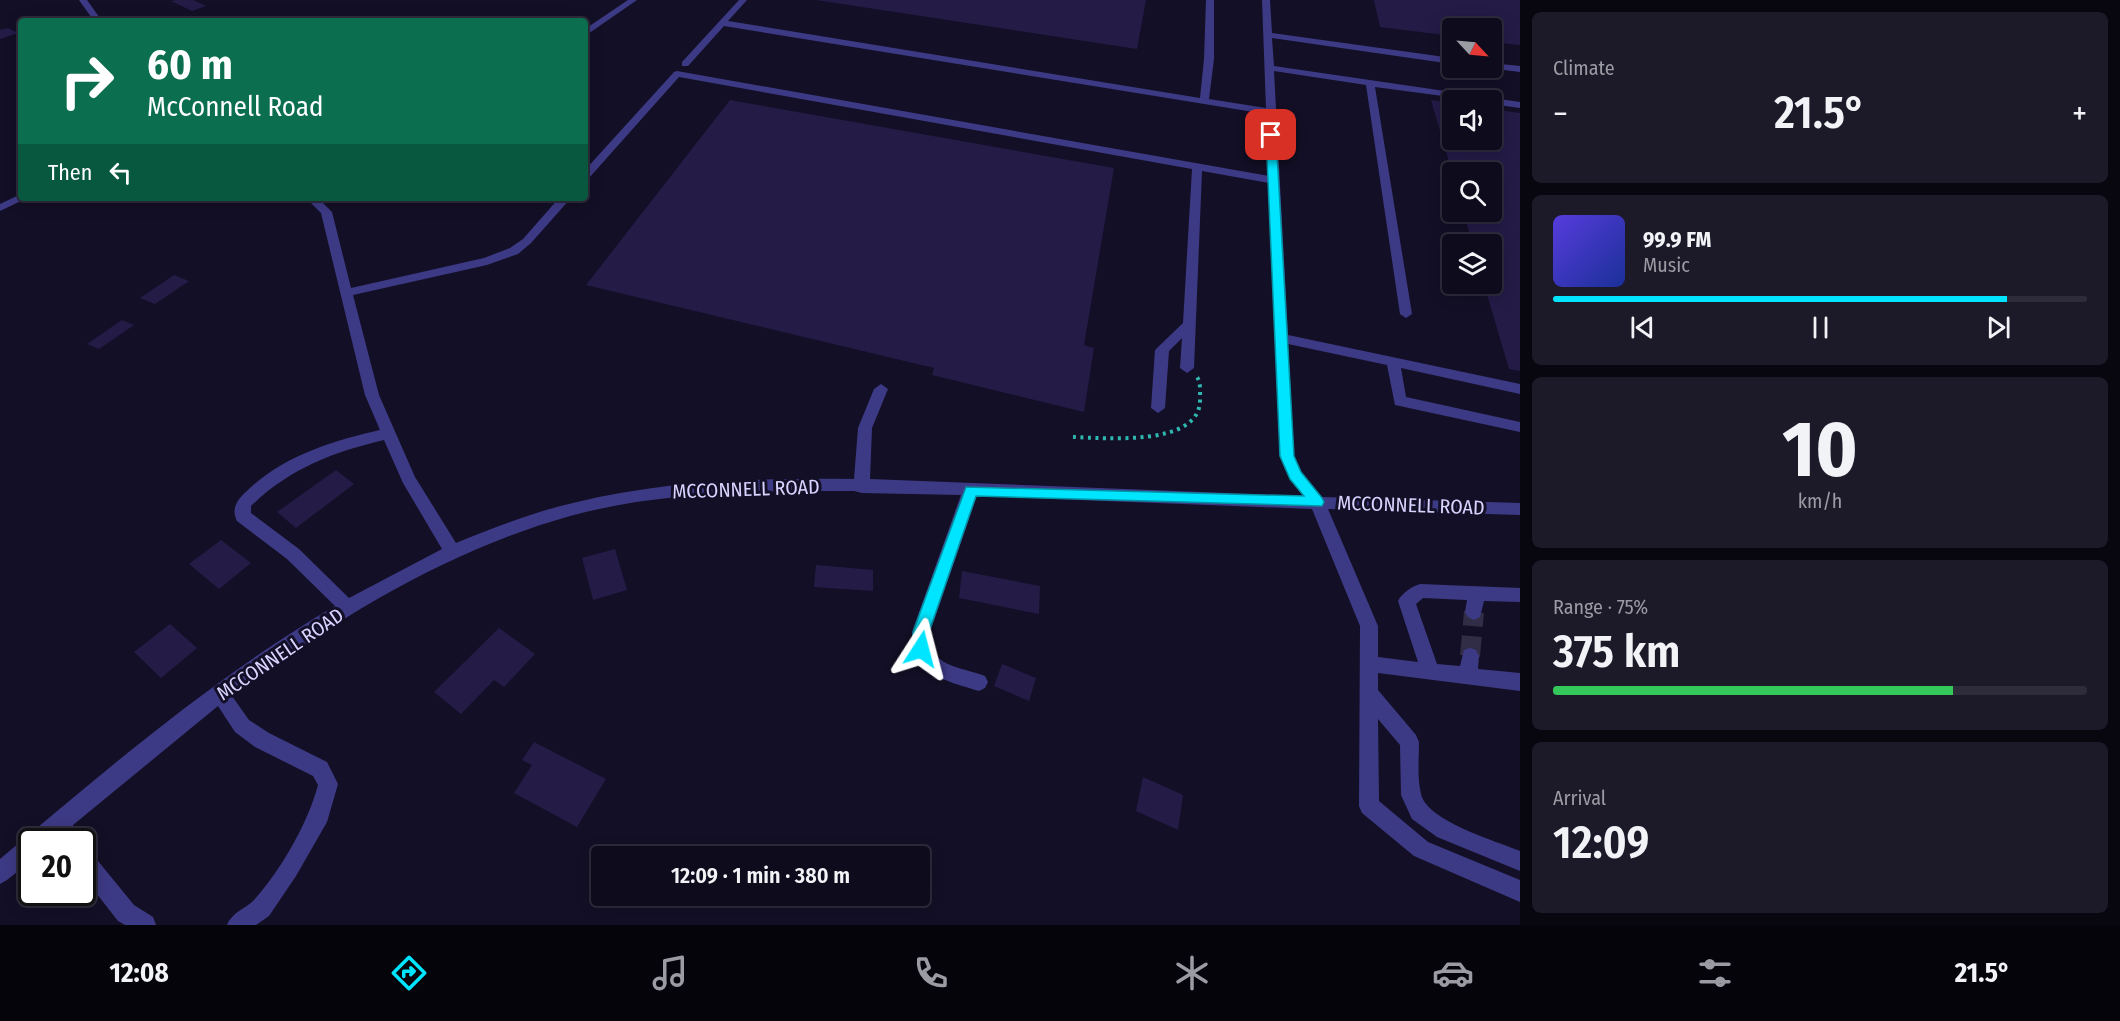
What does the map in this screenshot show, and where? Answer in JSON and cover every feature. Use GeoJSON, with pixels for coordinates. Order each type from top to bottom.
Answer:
{"type":"FeatureCollection","features":[{"type":"Feature","properties":{"kind":"street"},"geometry":{"type":"LineString","coordinates":[[83,0],[96,18]]}},
{"type":"Feature","properties":{"kind":"street"},"geometry":{"type":"LineString","coordinates":[[588,31],[633,0]]}},
{"type":"Feature","properties":{"kind":"street"},"geometry":{"type":"LineString","coordinates":[[685,64],[743,0]]}},
{"type":"Feature","properties":{"kind":"street"},"geometry":{"type":"LineString","coordinates":[[1204,101],[1209,59],[1210,0]]}},
{"type":"Feature","properties":{"kind":"street"},"geometry":{"type":"LineString","coordinates":[[1266,0],[1287,456],[1295,475],[1317,502],[1369,626],[1369,806],[1421,849],[1520,891]]}},
{"type":"Feature","properties":{"kind":"street"},"geometry":{"type":"LineString","coordinates":[[722,23],[1270,112]]}},
{"type":"Feature","properties":{"kind":"street"},"geometry":{"type":"LineString","coordinates":[[1268,35],[1442,60]]}},
{"type":"Feature","properties":{"kind":"street"},"geometry":{"type":"LineString","coordinates":[[1502,67],[1520,69]]}},
{"type":"Feature","properties":{"kind":"street"},"geometry":{"type":"LineString","coordinates":[[1269,68],[1442,94]]}},
{"type":"Feature","properties":{"kind":"street"},"geometry":{"type":"LineString","coordinates":[[588,173],[677,74],[1273,180]]}},
{"type":"Feature","properties":{"kind":"street"},"geometry":{"type":"LineString","coordinates":[[1370,83],[1406,314]]}},
{"type":"Feature","properties":{"kind":"street"},"geometry":{"type":"LineString","coordinates":[[1502,103],[1520,105]]}},
{"type":"Feature","properties":{"kind":"street"},"geometry":{"type":"LineString","coordinates":[[1187,369],[1197,166]]}},
{"type":"Feature","properties":{"kind":"street"},"geometry":{"type":"LineString","coordinates":[[0,208],[18,198]]}},
{"type":"Feature","properties":{"kind":"street"},"geometry":{"type":"LineString","coordinates":[[321,201],[372,395],[408,479],[452,552]]}},
{"type":"Feature","properties":{"kind":"street"},"geometry":{"type":"LineString","coordinates":[[346,293],[487,261],[514,251],[562,201]]}},
{"type":"Feature","properties":{"kind":"street"},"geometry":{"type":"LineString","coordinates":[[1158,408],[1162,350],[1189,324]]}},
{"type":"Feature","properties":{"kind":"street"},"geometry":{"type":"LineString","coordinates":[[1281,338],[1520,389]]}},
{"type":"Feature","properties":{"kind":"street"},"geometry":{"type":"LineString","coordinates":[[1393,362],[1400,401],[1520,428]]}},
{"type":"Feature","properties":{"kind":"street"},"geometry":{"type":"LineString","coordinates":[[862,487],[865,428],[881,389]]}},
{"type":"Feature","properties":{"kind":"street"},"geometry":{"type":"LineString","coordinates":[[348,608],[293,554],[243,516],[243,504],[259,487],[290,465],[320,451],[388,434]]}},
{"type":"Feature","properties":{"kind":"street","name":"MCCONNELL ROAD"},"geometry":{"type":"LineString","coordinates":[[53,828],[137,757],[266,659],[348,608],[452,552],[508,528],[600,503],[693,488],[862,487],[1520,509]]}},
{"type":"Feature","properties":{"kind":"street"},"geometry":{"type":"LineString","coordinates":[[971,490],[921,632],[921,649],[930,661],[953,674],[978,682]]}},
{"type":"Feature","properties":{"kind":"street"},"geometry":{"type":"LineString","coordinates":[[1431,672],[1407,601],[1420,591],[1520,595]]}},
{"type":"Feature","properties":{"kind":"street"},"geometry":{"type":"LineString","coordinates":[[1474,612],[1476,593]]}},
{"type":"Feature","properties":{"kind":"street"},"geometry":{"type":"LineString","coordinates":[[1468,676],[1470,656]]}},
{"type":"Feature","properties":{"kind":"street"},"geometry":{"type":"LineString","coordinates":[[1370,664],[1520,682]]}},
{"type":"Feature","properties":{"kind":"street"},"geometry":{"type":"LineString","coordinates":[[220,694],[242,726],[262,740],[320,769],[328,784],[320,815],[289,869],[261,908],[238,925]]}},
{"type":"Feature","properties":{"kind":"street"},"geometry":{"type":"LineString","coordinates":[[1370,694],[1409,742],[1411,795],[1419,812],[1444,830],[1520,861]]}},
{"type":"Feature","properties":{"kind":"street"},"geometry":{"type":"LineString","coordinates":[[59,823],[62,828]]}},
{"type":"Feature","properties":{"kind":"street"},"geometry":{"type":"LineString","coordinates":[[0,873],[18,858]]}},
{"type":"Feature","properties":{"kind":"street"},"geometry":{"type":"LineString","coordinates":[[96,875],[126,913],[146,925]]}},
{"type":"Feature","properties":{"kind":"building"},"geometry":{"type":"Polygon","coordinates":[[[193,0],[206,6],[192,11],[171,1],[193,0]]]}},
{"type":"Feature","properties":{"kind":"building"},"geometry":{"type":"Polygon","coordinates":[[[816,0],[1146,0],[1137,49],[816,0]]]}},
{"type":"Feature","properties":{"kind":"building"},"geometry":{"type":"Polygon","coordinates":[[[1374,0],[1520,0],[1520,45],[1502,43],[1502,18],[1442,18],[1442,35],[1380,27],[1374,0]]]}},
{"type":"Feature","properties":{"kind":"building"},"geometry":{"type":"Polygon","coordinates":[[[8,28],[18,33],[0,39],[0,30],[8,28]]]}},
{"type":"Feature","properties":{"kind":"building"},"geometry":{"type":"Polygon","coordinates":[[[730,100],[1114,168],[1084,345],[1094,348],[1084,412],[932,375],[934,368],[586,285],[730,100]]]}},
{"type":"Feature","properties":{"kind":"building"},"geometry":{"type":"Polygon","coordinates":[[[1431,100],[1442,102],[1442,138],[1431,100]]]}},
{"type":"Feature","properties":{"kind":"building"},"geometry":{"type":"Polygon","coordinates":[[[1502,111],[1520,113],[1520,371],[1509,369],[1487,294],[1502,294],[1502,234],[1470,234],[1466,222],[1502,222],[1502,162],[1449,162],[1446,150],[1502,150],[1502,111]]]}},
{"type":"Feature","properties":{"kind":"building"},"geometry":{"type":"Polygon","coordinates":[[[174,275],[189,281],[155,304],[140,298],[174,275]]]}},
{"type":"Feature","properties":{"kind":"building"},"geometry":{"type":"Polygon","coordinates":[[[122,320],[134,325],[99,349],[87,344],[122,320]]]}},
{"type":"Feature","properties":{"kind":"building"},"geometry":{"type":"Polygon","coordinates":[[[336,470],[354,484],[296,528],[277,512],[336,470]]]}},
{"type":"Feature","properties":{"kind":"building"},"geometry":{"type":"Polygon","coordinates":[[[221,540],[251,563],[219,589],[189,564],[221,540]]]}},
{"type":"Feature","properties":{"kind":"building"},"geometry":{"type":"Polygon","coordinates":[[[615,549],[627,590],[593,600],[582,558],[615,549]]]}},
{"type":"Feature","properties":{"kind":"building"},"geometry":{"type":"Polygon","coordinates":[[[816,565],[873,570],[873,591],[814,587],[816,565]]]}},
{"type":"Feature","properties":{"kind":"building"},"geometry":{"type":"Polygon","coordinates":[[[962,571],[1040,586],[1039,614],[959,598],[962,571]]]}},
{"type":"Feature","properties":{"kind":"building"},"geometry":{"type":"Polygon","coordinates":[[[170,624],[197,648],[161,678],[134,652],[170,624]]]}},
{"type":"Feature","properties":{"kind":"building"},"geometry":{"type":"Polygon","coordinates":[[[499,628],[535,654],[504,687],[494,680],[461,714],[434,692],[499,628]]]}},
{"type":"Feature","properties":{"kind":"building"},"geometry":{"type":"Polygon","coordinates":[[[1002,664],[1036,678],[1029,701],[994,686],[1002,664]]]}},
{"type":"Feature","properties":{"kind":"building"},"geometry":{"type":"Polygon","coordinates":[[[534,742],[606,779],[577,827],[514,793],[532,765],[522,760],[534,742]]]}},
{"type":"Feature","properties":{"kind":"building"},"geometry":{"type":"Polygon","coordinates":[[[1143,777],[1183,795],[1178,830],[1136,811],[1143,777]]]}},
{"type":"Feature","properties":{"kind":"tunnel"},"geometry":{"type":"LineString","coordinates":[[1470,656],[1474,612]]}},
{"type":"Feature","properties":{"kind":"route"},"geometry":{"type":"LineString","coordinates":[[921,649],[921,632],[971,490],[1317,502],[1295,475],[1287,456],[1271,135]]}}]}
